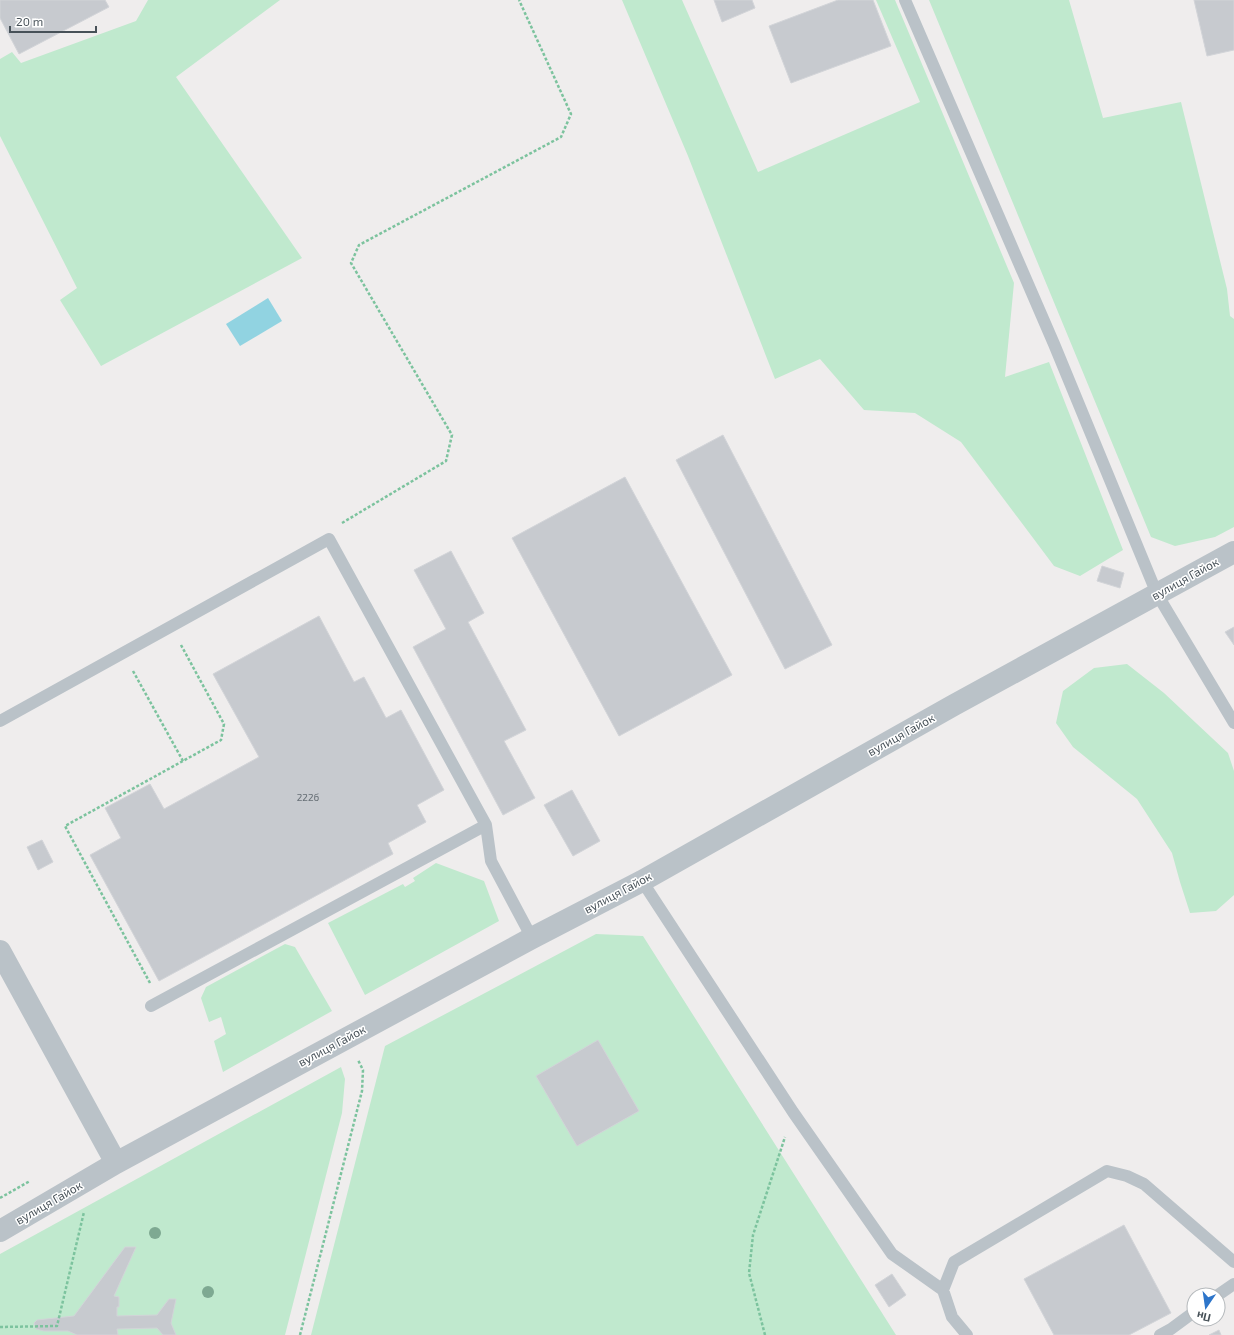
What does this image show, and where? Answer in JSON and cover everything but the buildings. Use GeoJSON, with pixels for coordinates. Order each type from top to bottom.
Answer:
{"type":"FeatureCollection","features":[{"type":"Feature","properties":{"kind":"street","name":"вулиця Гайок"},"geometry":{"type":"LineString","coordinates":[[0,1231],[116,1163],[532,938],[642,881],[954,705],[1234,552]]}},
{"type":"Feature","properties":{"kind":"street"},"geometry":{"type":"LineString","coordinates":[[0,951],[116,1163]]}},
{"type":"Feature","properties":{"kind":"lane"},"geometry":{"type":"LineString","coordinates":[[905,0],[1054,344],[1157,594],[1234,723]]}},
{"type":"Feature","properties":{"kind":"lane"},"geometry":{"type":"LineString","coordinates":[[0,721],[329,539],[486,825],[491,861],[532,938]]}},
{"type":"Feature","properties":{"kind":"lane"},"geometry":{"type":"LineString","coordinates":[[155,1004],[486,825]]}},
{"type":"Feature","properties":{"kind":"lane"},"geometry":{"type":"LineString","coordinates":[[642,881],[793,1112],[892,1254],[943,1290],[952,1317],[967,1335]]}},
{"type":"Feature","properties":{"kind":"lane"},"geometry":{"type":"LineString","coordinates":[[943,1290],[954,1262],[1107,1171],[1128,1176],[1144,1184],[1234,1262]]}},
{"type":"Feature","properties":{"kind":"lane"},"geometry":{"type":"LineString","coordinates":[[1160,1335],[1186,1318]]}},
{"type":"Feature","properties":{"kind":"path"},"geometry":{"type":"LineString","coordinates":[[329,539],[341,524],[446,461],[452,435],[351,263],[359,245],[561,138],[571,114],[519,0]]}},
{"type":"Feature","properties":{"kind":"path"},"geometry":{"type":"LineString","coordinates":[[155,1004],[65,826],[221,740],[224,724],[171,626]]}},
{"type":"Feature","properties":{"kind":"path"},"geometry":{"type":"LineString","coordinates":[[123,653],[183,761]]}},
{"type":"Feature","properties":{"kind":"path"},"geometry":{"type":"LineString","coordinates":[[300,1335],[362,1091],[363,1070],[347,1038]]}},
{"type":"Feature","properties":{"kind":"path"},"geometry":{"type":"LineString","coordinates":[[765,1335],[749,1273],[753,1235],[793,1112]]}},
{"type":"Feature","properties":{"kind":"path"},"geometry":{"type":"LineString","coordinates":[[0,1327],[57,1326],[92,1178]]}},
{"type":"Feature","properties":{"kind":"green space"},"geometry":{"type":"Polygon","coordinates":[[[148,0],[280,0],[176,77],[302,258],[101,366],[60,300],[77,288],[0,136],[0,59],[12,52],[21,63],[136,21],[148,0]]]}},
{"type":"Feature","properties":{"kind":"green space"},"geometry":{"type":"Polygon","coordinates":[[[622,0],[682,0],[758,172],[920,102],[876,0],[895,0],[1014,283],[1005,377],[1049,362],[1123,550],[1080,576],[1054,566],[961,442],[915,413],[864,410],[820,359],[775,379],[688,156],[622,0]]]}},
{"type":"Feature","properties":{"kind":"green space"},"geometry":{"type":"Polygon","coordinates":[[[929,0],[1069,0],[1103,118],[1181,102],[1227,289],[1230,316],[1234,319],[1234,527],[1215,537],[1175,546],[1151,537],[929,0]]]}},
{"type":"Feature","properties":{"kind":"green space"},"geometry":{"type":"Polygon","coordinates":[[[1127,664],[1164,693],[1228,753],[1234,771],[1234,895],[1216,911],[1190,913],[1172,853],[1137,799],[1073,747],[1056,723],[1063,691],[1094,668],[1127,664]]]}},
{"type":"Feature","properties":{"kind":"green space"},"geometry":{"type":"Polygon","coordinates":[[[436,863],[484,881],[499,921],[365,995],[328,923],[403,884],[405,887],[415,881],[413,878],[436,863]]]}},
{"type":"Feature","properties":{"kind":"green space"},"geometry":{"type":"Polygon","coordinates":[[[596,934],[643,936],[896,1335],[311,1335],[385,1046],[596,934]]]}},
{"type":"Feature","properties":{"kind":"green space"},"geometry":{"type":"Polygon","coordinates":[[[285,944],[295,947],[332,1011],[223,1072],[214,1041],[226,1034],[221,1017],[209,1022],[201,998],[206,987],[285,944]]]}},
{"type":"Feature","properties":{"kind":"green space"},"geometry":{"type":"Polygon","coordinates":[[[341,1067],[345,1079],[342,1113],[285,1335],[0,1335],[0,1254],[341,1067]]]}},
{"type":"Feature","properties":{"kind":"water"},"geometry":{"type":"Polygon","coordinates":[[[268,298],[282,321],[240,346],[226,324],[268,298]]]}}]}
